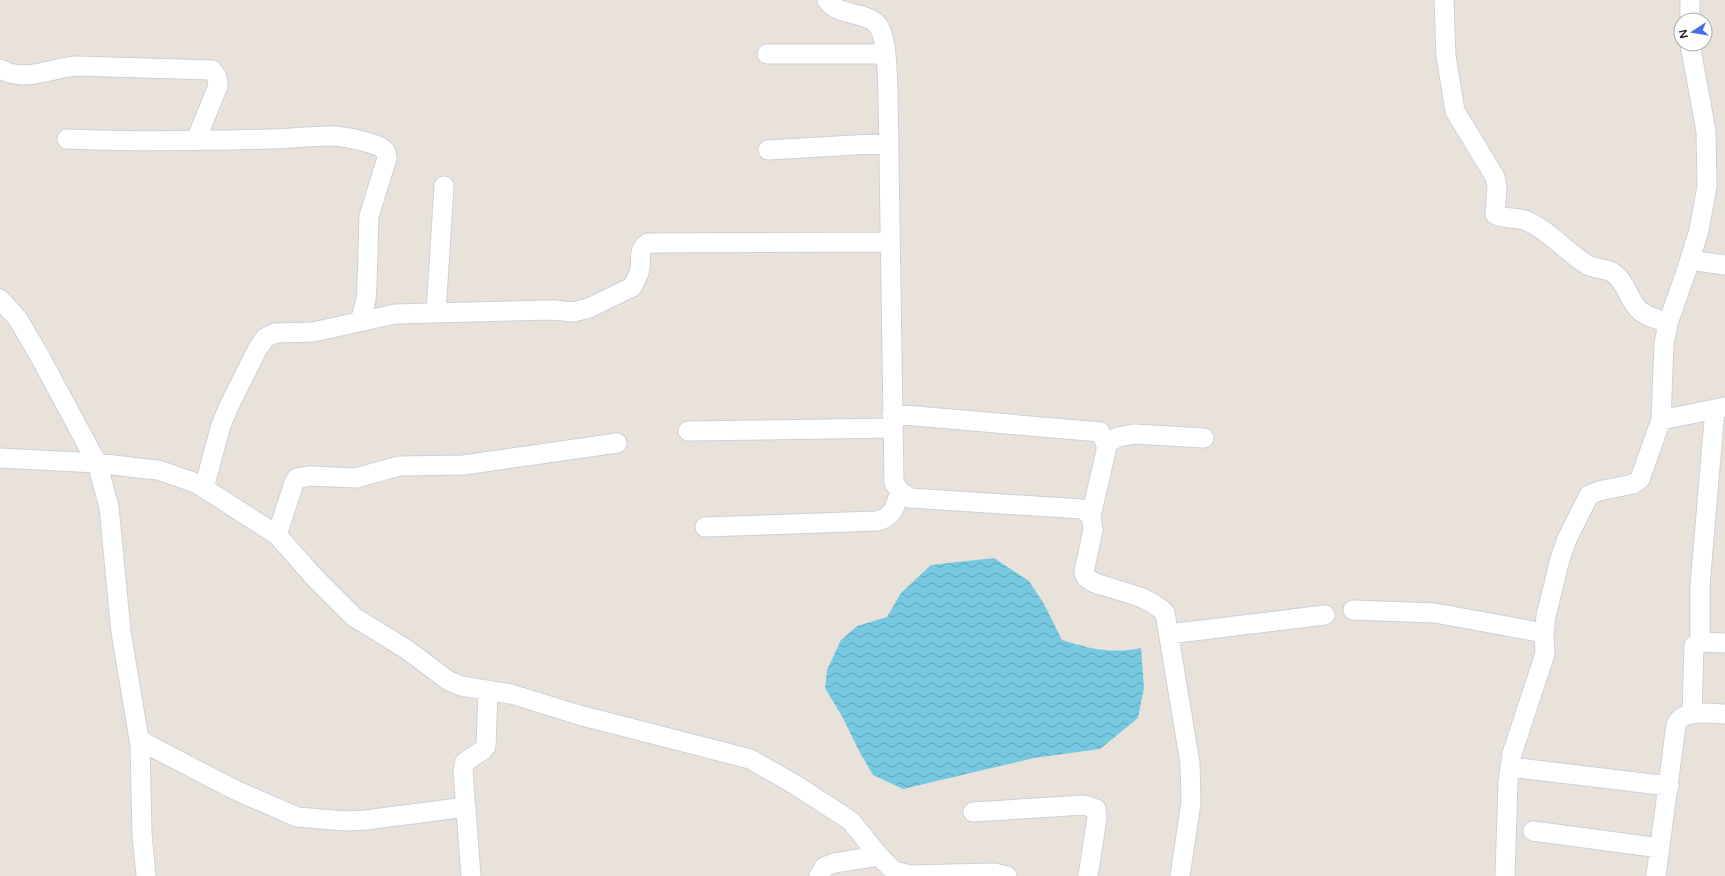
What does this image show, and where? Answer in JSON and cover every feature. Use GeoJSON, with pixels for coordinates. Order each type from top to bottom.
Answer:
{"type":"FeatureCollection","features":[{"type":"Feature","properties":{"kind":"street"},"geometry":{"type":"LineString","coordinates":[[827,0],[835,9],[867,17],[876,24],[882,34],[886,54],[889,143],[894,483],[900,491],[910,498],[1082,509],[1091,516]]}},
{"type":"Feature","properties":{"kind":"street"},"geometry":{"type":"LineString","coordinates":[[1444,0],[1446,56],[1455,111],[1495,176],[1497,187],[1495,214],[1498,216],[1516,217],[1527,221],[1554,237],[1588,265],[1610,271],[1619,280],[1638,308],[1646,315],[1668,323]]}},
{"type":"Feature","properties":{"kind":"street"},"geometry":{"type":"LineString","coordinates":[[1690,0],[1690,12]]}},
{"type":"Feature","properties":{"kind":"street"},"geometry":{"type":"LineString","coordinates":[[1505,876],[1508,782],[1512,754],[1545,654],[1544,633],[1546,616],[1560,559],[1567,539],[1589,495],[1599,491],[1633,484],[1640,479],[1661,420],[1664,344],[1668,323],[1699,230],[1707,186],[1706,131],[1691,52]]}},
{"type":"Feature","properties":{"kind":"street"},"geometry":{"type":"LineString","coordinates":[[767,54],[886,54]]}},
{"type":"Feature","properties":{"kind":"street"},"geometry":{"type":"LineString","coordinates":[[0,69],[14,75],[26,76],[63,67],[76,66],[212,70],[217,77],[218,86],[196,140]]}},
{"type":"Feature","properties":{"kind":"street"},"geometry":{"type":"LineString","coordinates":[[67,139],[110,141],[269,139],[335,136],[368,143],[383,148],[386,152],[387,158],[369,216],[366,300],[360,321]]}},
{"type":"Feature","properties":{"kind":"street"},"geometry":{"type":"LineString","coordinates":[[768,150],[889,143]]}},
{"type":"Feature","properties":{"kind":"street"},"geometry":{"type":"LineString","coordinates":[[436,312],[444,186]]}},
{"type":"Feature","properties":{"kind":"street"},"geometry":{"type":"LineString","coordinates":[[204,488],[221,425],[230,404],[257,350],[266,338],[275,333],[313,332],[395,314],[552,310],[574,312],[589,308],[632,286],[640,269],[641,252],[643,246],[648,243],[890,242]]}},
{"type":"Feature","properties":{"kind":"street"},"geometry":{"type":"LineString","coordinates":[[1690,260],[1725,265]]}},
{"type":"Feature","properties":{"kind":"street"},"geometry":{"type":"LineString","coordinates":[[0,298],[18,319],[97,463],[109,507],[121,632],[139,740],[142,834],[146,876]]}},
{"type":"Feature","properties":{"kind":"street"},"geometry":{"type":"LineString","coordinates":[[1661,420],[1720,408],[1700,585],[1700,642]]}},
{"type":"Feature","properties":{"kind":"street"},"geometry":{"type":"LineString","coordinates":[[688,430],[893,421],[1094,430],[1100,432],[1106,444],[1106,451],[1091,516],[1093,530],[1084,572],[1086,577],[1096,584],[1146,599],[1165,613],[1190,763],[1191,803],[1180,876]]}},
{"type":"Feature","properties":{"kind":"street"},"geometry":{"type":"LineString","coordinates":[[1106,444],[1118,437],[1134,434],[1204,438]]}},
{"type":"Feature","properties":{"kind":"street"},"geometry":{"type":"LineString","coordinates":[[277,535],[297,478],[310,476],[356,478],[399,466],[463,465],[617,443]]}},
{"type":"Feature","properties":{"kind":"street"},"geometry":{"type":"LineString","coordinates":[[0,458],[97,463],[158,470],[196,483],[277,535],[316,579],[354,617],[406,649],[449,681],[461,686],[499,692],[579,715],[750,759],[794,784],[851,821],[879,856],[894,871],[909,875],[994,873],[1007,876]]}},
{"type":"Feature","properties":{"kind":"street"},"geometry":{"type":"LineString","coordinates":[[705,527],[877,521],[886,519],[894,510],[900,491]]}},
{"type":"Feature","properties":{"kind":"street"},"geometry":{"type":"LineString","coordinates":[[1353,610],[1435,613],[1544,633]]}},
{"type":"Feature","properties":{"kind":"street"},"geometry":{"type":"LineString","coordinates":[[1169,634],[1325,615]]}},
{"type":"Feature","properties":{"kind":"street"},"geometry":{"type":"LineString","coordinates":[[1692,714],[1694,646],[1700,642],[1725,643]]}},
{"type":"Feature","properties":{"kind":"street"},"geometry":{"type":"LineString","coordinates":[[471,876],[463,771],[465,762],[483,750],[486,746],[499,692]]}},
{"type":"Feature","properties":{"kind":"street"},"geometry":{"type":"LineString","coordinates":[[1656,876],[1676,725],[1682,717],[1692,714],[1725,714]]}},
{"type":"Feature","properties":{"kind":"street"},"geometry":{"type":"LineString","coordinates":[[139,740],[233,789],[297,817],[346,821],[366,820],[466,807]]}},
{"type":"Feature","properties":{"kind":"street"},"geometry":{"type":"LineString","coordinates":[[1510,767],[1669,786]]}},
{"type":"Feature","properties":{"kind":"street"},"geometry":{"type":"LineString","coordinates":[[973,812],[1084,804],[1089,806],[1096,810],[1098,818],[1088,876]]}},
{"type":"Feature","properties":{"kind":"street"},"geometry":{"type":"LineString","coordinates":[[1533,831],[1660,848]]}},
{"type":"Feature","properties":{"kind":"street"},"geometry":{"type":"LineString","coordinates":[[819,876],[824,867],[834,863],[879,856]]}},
{"type":"Feature","properties":{"kind":"water"},"geometry":{"type":"Polygon","coordinates":[[[994,558],[1029,581],[1044,604],[1062,640],[1101,650],[1120,651],[1141,648],[1144,688],[1138,718],[1100,749],[1034,758],[903,789],[873,775],[859,751],[843,718],[825,688],[827,670],[841,640],[857,626],[887,617],[901,593],[931,565],[994,558]]]}}]}
